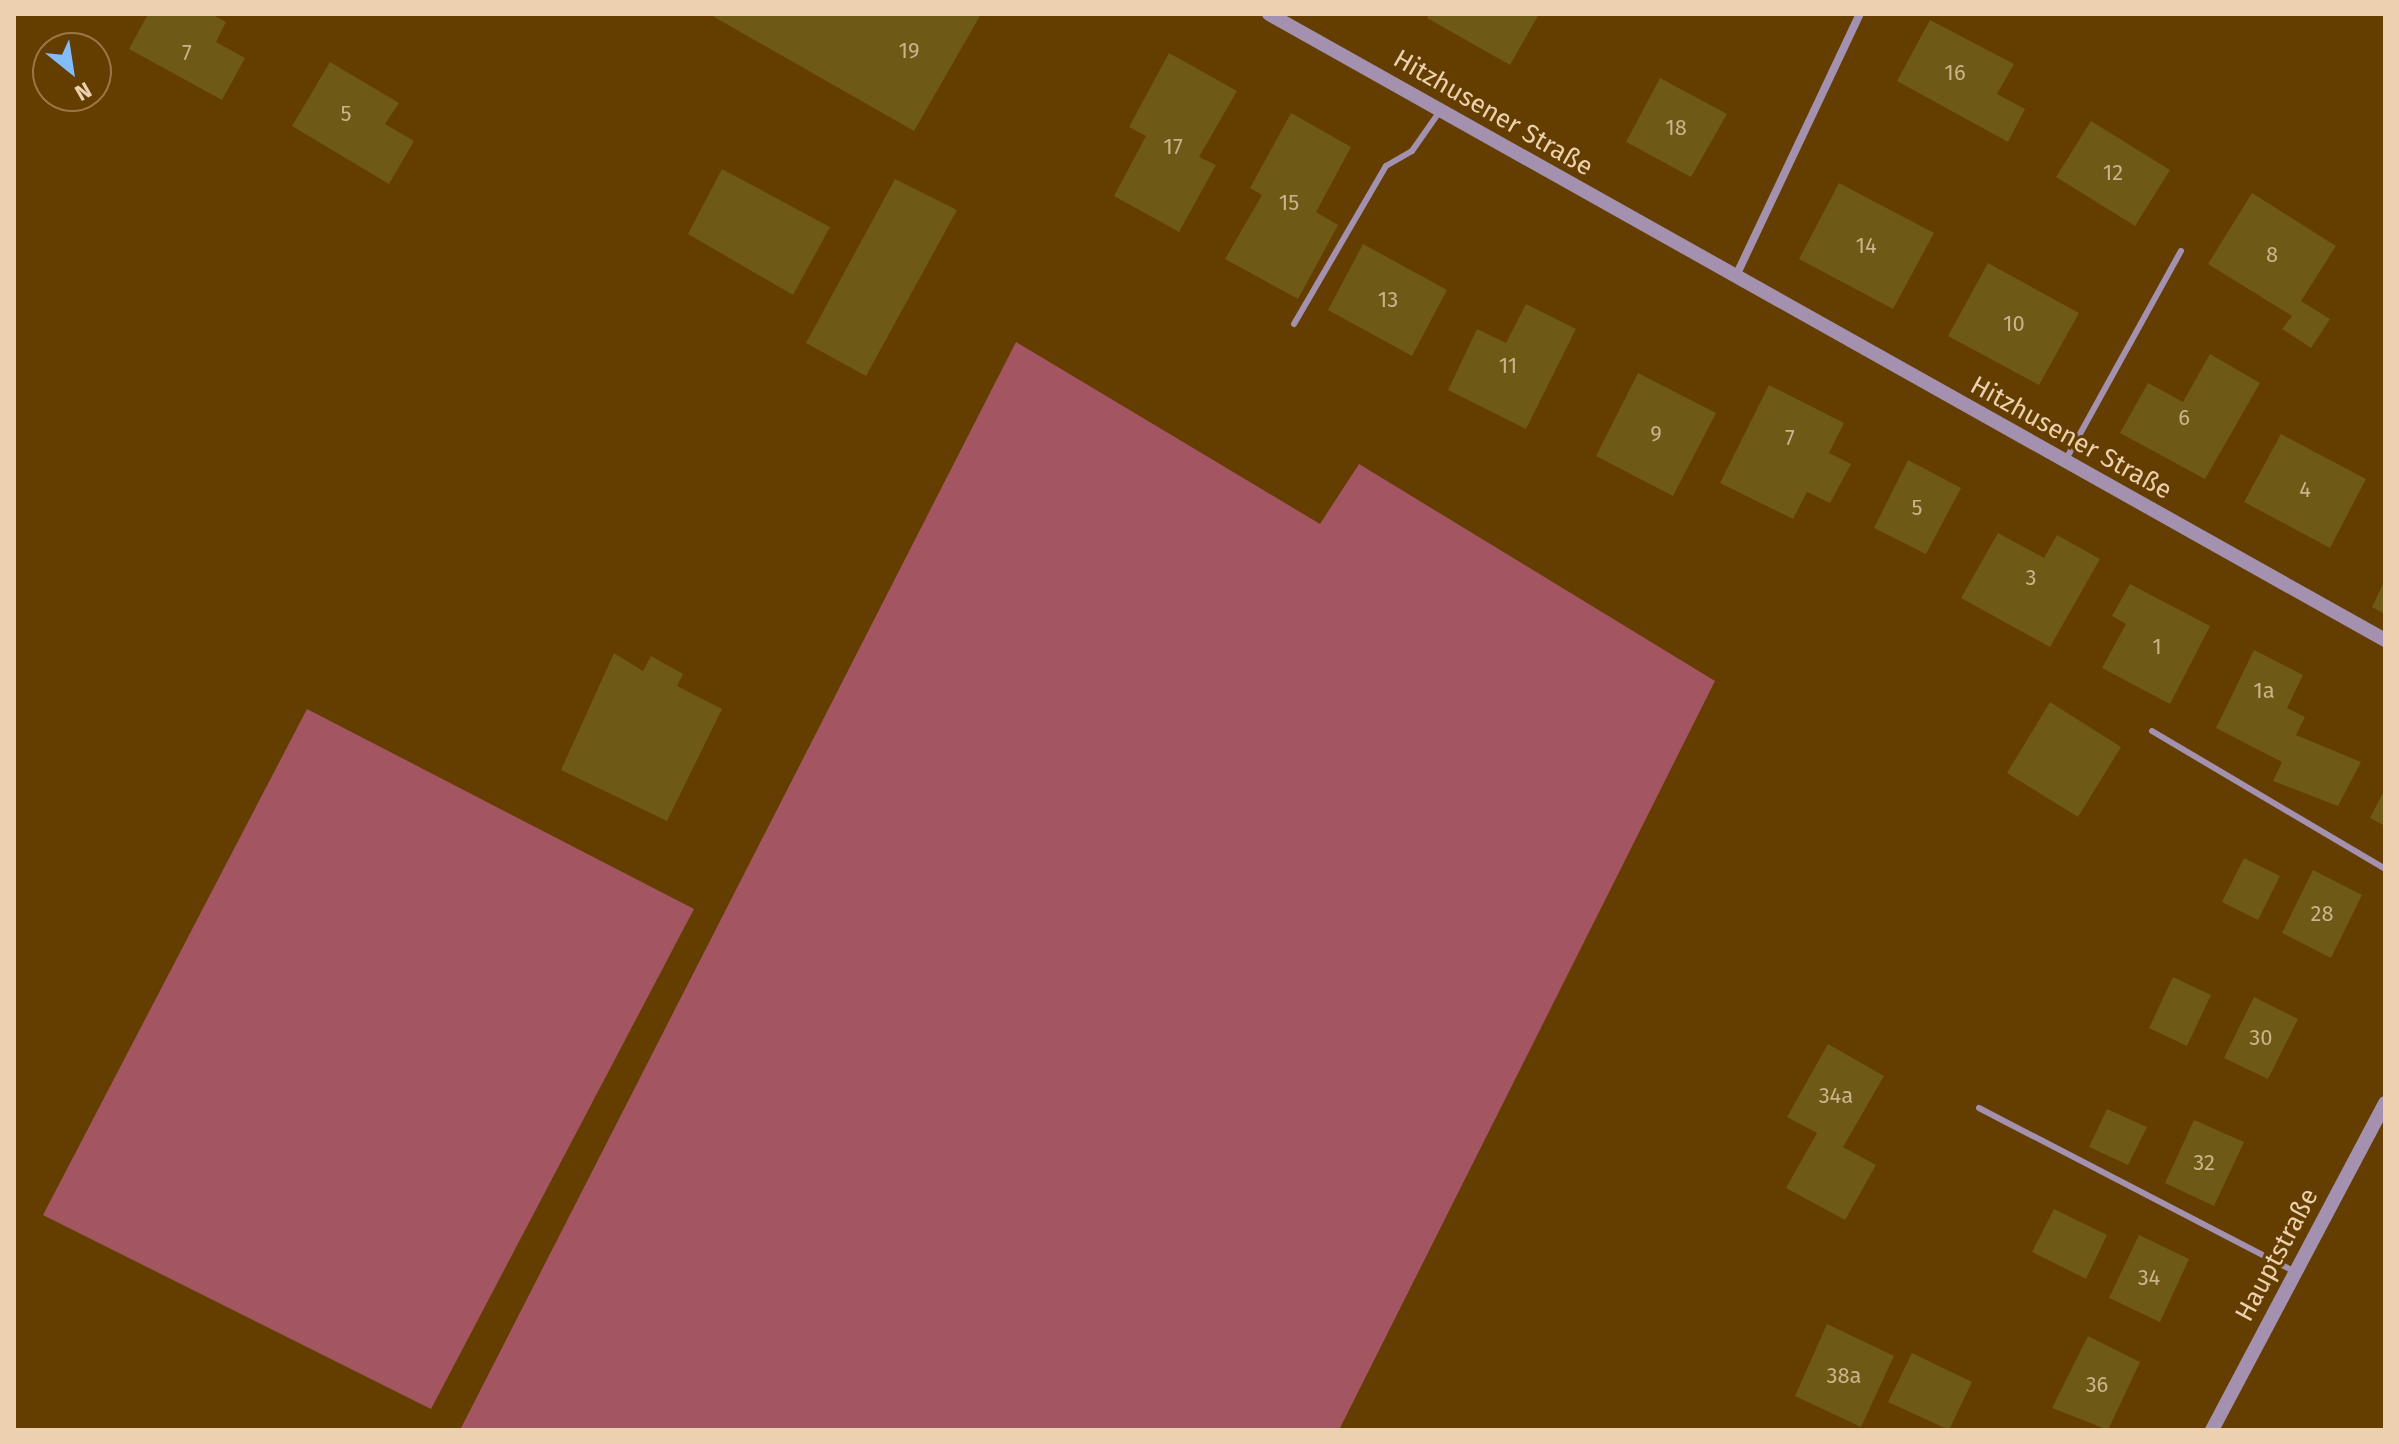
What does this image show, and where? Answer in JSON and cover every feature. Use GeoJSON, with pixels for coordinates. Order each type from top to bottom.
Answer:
{"type":"FeatureCollection","features":[{"type":"Feature","properties":{"kind":"street","name":"Hitzhusener Straße"},"geometry":{"type":"LineString","coordinates":[[1269,14],[1734,278],[2385,640]]}},
{"type":"Feature","properties":{"kind":"street"},"geometry":{"type":"LineString","coordinates":[[1734,278],[1860,14]]}},
{"type":"Feature","properties":{"kind":"street","name":"Hauptstraße"},"geometry":{"type":"LineString","coordinates":[[2212,1430],[2385,1103]]}},
{"type":"Feature","properties":{"kind":"lane"},"geometry":{"type":"LineString","coordinates":[[1294,324],[1386,166],[1412,151],[1440,111]]}},
{"type":"Feature","properties":{"kind":"lane"},"geometry":{"type":"LineString","coordinates":[[2064,462],[2181,251]]}},
{"type":"Feature","properties":{"kind":"lane"},"geometry":{"type":"LineString","coordinates":[[2152,731],[2385,869]]}},
{"type":"Feature","properties":{"kind":"lane"},"geometry":{"type":"LineString","coordinates":[[1979,1108],[2295,1272]]}},
{"type":"Feature","properties":{"kind":"shaded area"},"geometry":{"type":"Polygon","coordinates":[[[1016,342],[1320,524],[1359,464],[1715,681],[1339,1430],[460,1430],[1016,342]]]}},
{"type":"Feature","properties":{"kind":"shaded area"},"geometry":{"type":"Polygon","coordinates":[[[307,709],[694,909],[431,1409],[43,1215],[307,709]]]}},
{"type":"Feature","properties":{"kind":"building"},"geometry":{"type":"Polygon","coordinates":[[[148,14],[211,14],[226,22],[216,42],[245,58],[222,100],[129,49],[148,14]]]}},
{"type":"Feature","properties":{"kind":"building"},"geometry":{"type":"Polygon","coordinates":[[[709,14],[981,14],[914,131],[709,14]]]}},
{"type":"Feature","properties":{"kind":"building"},"geometry":{"type":"Polygon","coordinates":[[[1429,14],[1539,14],[1510,65],[1427,18],[1429,14]]]}},
{"type":"Feature","properties":{"kind":"building"},"geometry":{"type":"Polygon","coordinates":[[[1930,20],[2014,64],[1997,94],[2025,109],[2008,142],[1897,81],[1930,20]]]}},
{"type":"Feature","properties":{"kind":"building"},"geometry":{"type":"Polygon","coordinates":[[[1169,53],[1237,91],[1199,157],[1216,165],[1179,232],[1114,196],[1146,136],[1129,127],[1169,53]]]}},
{"type":"Feature","properties":{"kind":"building"},"geometry":{"type":"Polygon","coordinates":[[[330,62],[399,103],[385,124],[414,141],[389,184],[292,126],[330,62]]]}},
{"type":"Feature","properties":{"kind":"building"},"geometry":{"type":"Polygon","coordinates":[[[1660,78],[1727,114],[1691,177],[1626,142],[1660,78]]]}},
{"type":"Feature","properties":{"kind":"building"},"geometry":{"type":"Polygon","coordinates":[[[1291,113],[1351,147],[1316,212],[1338,225],[1298,299],[1225,259],[1262,195],[1250,188],[1291,113]]]}},
{"type":"Feature","properties":{"kind":"building"},"geometry":{"type":"Polygon","coordinates":[[[2091,121],[2170,170],[2135,226],[2056,177],[2091,121]]]}},
{"type":"Feature","properties":{"kind":"building"},"geometry":{"type":"Polygon","coordinates":[[[722,169],[830,227],[793,295],[688,234],[722,169]]]}},
{"type":"Feature","properties":{"kind":"building"},"geometry":{"type":"Polygon","coordinates":[[[895,179],[957,210],[866,376],[806,343],[895,179]]]}},
{"type":"Feature","properties":{"kind":"building"},"geometry":{"type":"Polygon","coordinates":[[[1839,183],[1934,233],[1893,309],[1799,259],[1839,183]]]}},
{"type":"Feature","properties":{"kind":"building"},"geometry":{"type":"Polygon","coordinates":[[[2252,193],[2336,246],[2301,301],[2330,319],[2311,348],[2282,329],[2292,316],[2208,264],[2252,193]]]}},
{"type":"Feature","properties":{"kind":"building"},"geometry":{"type":"Polygon","coordinates":[[[1363,244],[1447,290],[1412,356],[1328,310],[1363,244]]]}},
{"type":"Feature","properties":{"kind":"building"},"geometry":{"type":"Polygon","coordinates":[[[1988,263],[2079,313],[2039,385],[1948,336],[1988,263]]]}},
{"type":"Feature","properties":{"kind":"building"},"geometry":{"type":"Polygon","coordinates":[[[1526,304],[1576,329],[1526,429],[1448,390],[1477,329],[1506,343],[1526,304]]]}},
{"type":"Feature","properties":{"kind":"building"},"geometry":{"type":"Polygon","coordinates":[[[2210,354],[2260,383],[2205,479],[2120,433],[2148,383],[2183,402],[2210,354]]]}},
{"type":"Feature","properties":{"kind":"building"},"geometry":{"type":"Polygon","coordinates":[[[1638,373],[1716,413],[1673,496],[1596,456],[1638,373]]]}},
{"type":"Feature","properties":{"kind":"building"},"geometry":{"type":"Polygon","coordinates":[[[1769,385],[1844,423],[1829,453],[1851,464],[1830,503],[1807,492],[1793,519],[1720,483],[1769,385]]]}},
{"type":"Feature","properties":{"kind":"building"},"geometry":{"type":"Polygon","coordinates":[[[2281,434],[2366,479],[2330,548],[2244,502],[2281,434]]]}},
{"type":"Feature","properties":{"kind":"building"},"geometry":{"type":"Polygon","coordinates":[[[1908,460],[1961,488],[1926,554],[1874,528],[1908,460]]]}},
{"type":"Feature","properties":{"kind":"building"},"geometry":{"type":"Polygon","coordinates":[[[1998,533],[2044,558],[2057,535],[2100,559],[2050,647],[1961,598],[1998,533]]]}},
{"type":"Feature","properties":{"kind":"building"},"geometry":{"type":"Polygon","coordinates":[[[2385,580],[2385,614],[2372,607],[2385,580]]]}},
{"type":"Feature","properties":{"kind":"building"},"geometry":{"type":"Polygon","coordinates":[[[2130,584],[2210,626],[2170,704],[2102,668],[2126,624],[2112,616],[2130,584]]]}},
{"type":"Feature","properties":{"kind":"building"},"geometry":{"type":"Polygon","coordinates":[[[2254,650],[2303,675],[2287,708],[2305,717],[2296,735],[2361,762],[2338,806],[2273,781],[2282,762],[2216,728],[2254,650]]]}},
{"type":"Feature","properties":{"kind":"building"},"geometry":{"type":"Polygon","coordinates":[[[614,653],[643,671],[651,656],[683,674],[677,686],[722,709],[667,821],[561,770],[614,653]]]}},
{"type":"Feature","properties":{"kind":"building"},"geometry":{"type":"Polygon","coordinates":[[[2050,702],[2121,747],[2078,817],[2007,773],[2050,702]]]}},
{"type":"Feature","properties":{"kind":"building"},"geometry":{"type":"Polygon","coordinates":[[[2385,789],[2385,826],[2370,818],[2385,789]]]}},
{"type":"Feature","properties":{"kind":"building"},"geometry":{"type":"Polygon","coordinates":[[[2244,858],[2280,876],[2258,920],[2222,902],[2244,858]]]}},
{"type":"Feature","properties":{"kind":"building"},"geometry":{"type":"Polygon","coordinates":[[[2313,870],[2362,895],[2331,958],[2282,933],[2313,870]]]}},
{"type":"Feature","properties":{"kind":"building"},"geometry":{"type":"Polygon","coordinates":[[[2173,977],[2211,995],[2187,1046],[2149,1028],[2173,977]]]}},
{"type":"Feature","properties":{"kind":"building"},"geometry":{"type":"Polygon","coordinates":[[[2254,997],[2298,1019],[2268,1079],[2224,1058],[2254,997]]]}},
{"type":"Feature","properties":{"kind":"building"},"geometry":{"type":"Polygon","coordinates":[[[1828,1044],[1884,1076],[1843,1147],[1876,1165],[1845,1220],[1786,1188],[1817,1133],[1787,1117],[1828,1044]]]}},
{"type":"Feature","properties":{"kind":"building"},"geometry":{"type":"Polygon","coordinates":[[[2107,1109],[2147,1127],[2128,1165],[2089,1147],[2107,1109]]]}},
{"type":"Feature","properties":{"kind":"building"},"geometry":{"type":"Polygon","coordinates":[[[2194,1120],[2244,1142],[2214,1206],[2165,1183],[2194,1120]]]}},
{"type":"Feature","properties":{"kind":"building"},"geometry":{"type":"Polygon","coordinates":[[[2054,1209],[2107,1235],[2086,1279],[2032,1252],[2054,1209]]]}},
{"type":"Feature","properties":{"kind":"building"},"geometry":{"type":"Polygon","coordinates":[[[2139,1235],[2189,1259],[2160,1322],[2109,1298],[2139,1235]]]}},
{"type":"Feature","properties":{"kind":"building"},"geometry":{"type":"Polygon","coordinates":[[[1827,1324],[1894,1356],[1861,1427],[1795,1396],[1827,1324]]]}},
{"type":"Feature","properties":{"kind":"building"},"geometry":{"type":"Polygon","coordinates":[[[2088,1336],[2140,1362],[2108,1430],[2052,1408],[2088,1336]]]}},
{"type":"Feature","properties":{"kind":"building"},"geometry":{"type":"Polygon","coordinates":[[[1912,1353],[1972,1382],[1949,1430],[1888,1402],[1912,1353]]]}}]}
